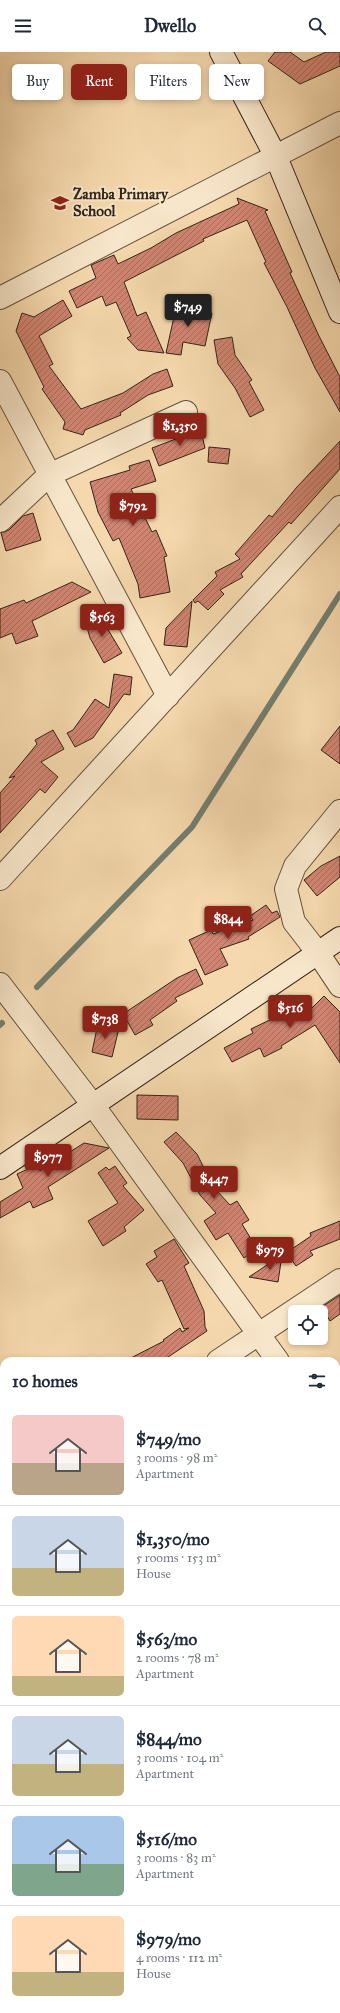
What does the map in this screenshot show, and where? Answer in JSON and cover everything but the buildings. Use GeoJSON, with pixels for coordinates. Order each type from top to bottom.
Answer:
{"type":"FeatureCollection","features":[{"type":"Feature","properties":{"kind":"street"},"geometry":{"type":"LineString","coordinates":[[221,52],[276,157],[340,312]]}},
{"type":"Feature","properties":{"kind":"street"},"geometry":{"type":"LineString","coordinates":[[0,298],[340,123]]}},
{"type":"Feature","properties":{"kind":"street"},"geometry":{"type":"LineString","coordinates":[[0,381],[168,696]]}},
{"type":"Feature","properties":{"kind":"street"},"geometry":{"type":"LineString","coordinates":[[0,521],[49,475],[186,412]]}},
{"type":"Feature","properties":{"kind":"street"},"geometry":{"type":"LineString","coordinates":[[0,879],[340,507]]}},
{"type":"Feature","properties":{"kind":"street"},"geometry":{"type":"LineString","coordinates":[[340,811],[295,866],[286,889],[294,922],[318,953],[340,986]]}},
{"type":"Feature","properties":{"kind":"street"},"geometry":{"type":"LineString","coordinates":[[0,1168],[340,938]]}},
{"type":"Feature","properties":{"kind":"street"},"geometry":{"type":"LineString","coordinates":[[0,984],[93,1105],[275,1357]]}},
{"type":"Feature","properties":{"kind":"street"},"geometry":{"type":"LineString","coordinates":[[224,1357],[340,1280]]}},
{"type":"Feature","properties":{"kind":"waterway"},"geometry":{"type":"LineString","coordinates":[[37,987],[192,827],[340,594]]}},
{"type":"Feature","properties":{"kind":"place","name":"Zamba Primary School"},"geometry":{"type":"Point","coordinates":[60,203]}}]}
